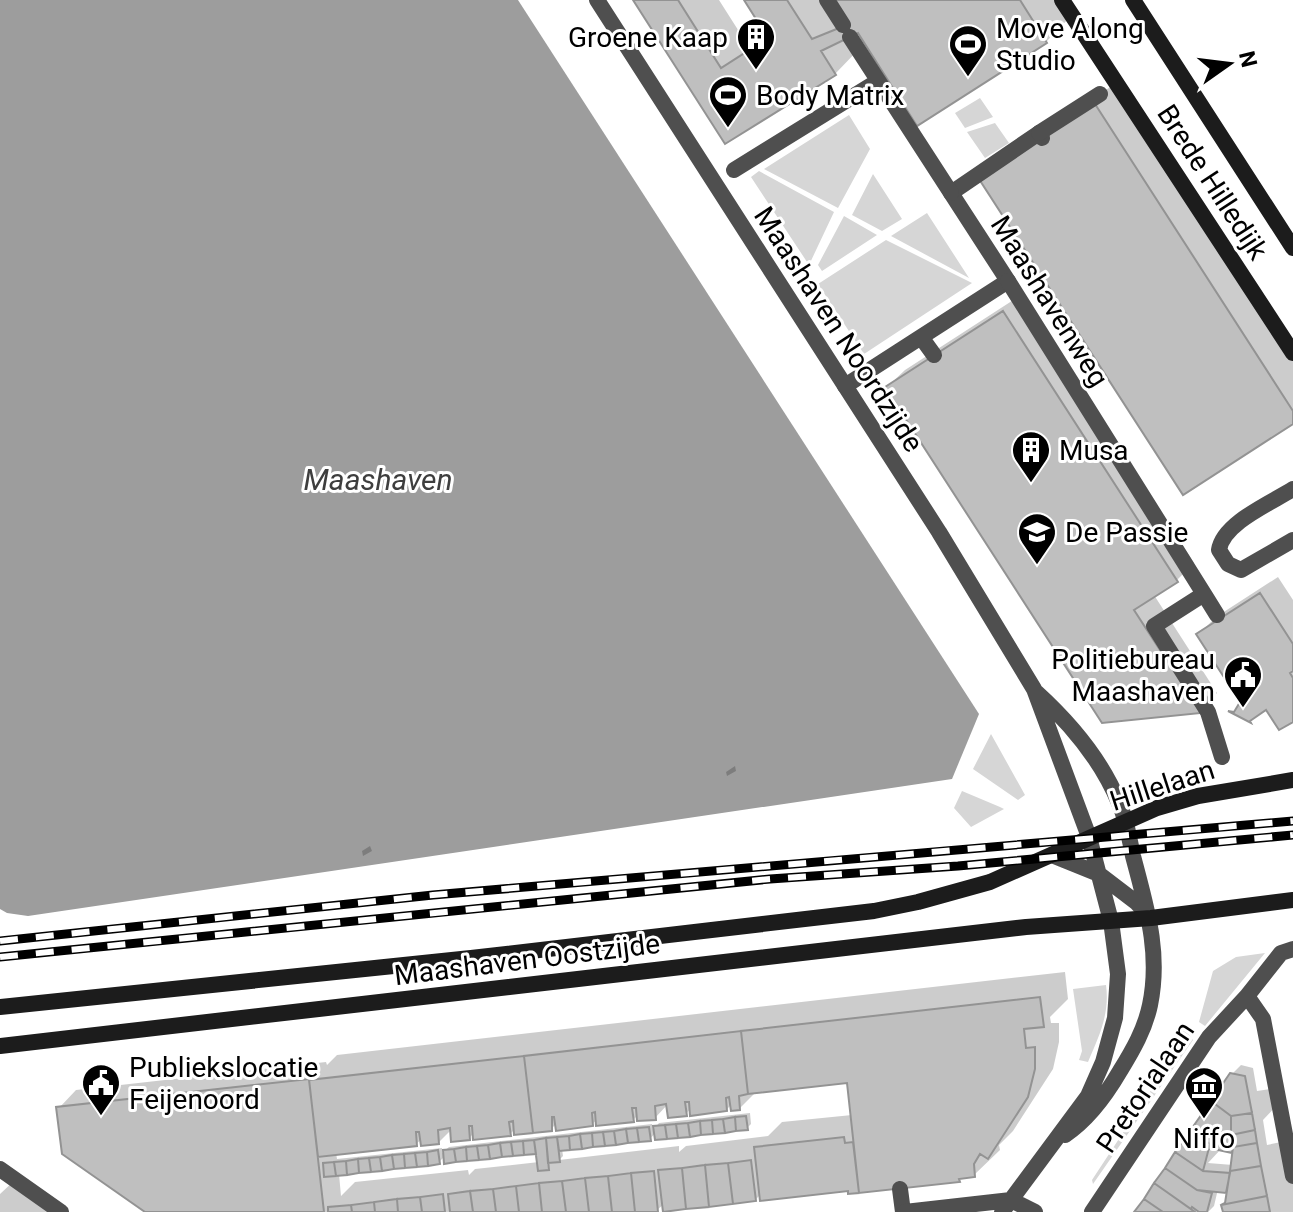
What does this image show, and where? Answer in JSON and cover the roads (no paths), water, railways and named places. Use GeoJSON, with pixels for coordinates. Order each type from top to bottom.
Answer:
{"type":"FeatureCollection","features":[{"type":"Feature","properties":{"kind":"main road","name":"Brede Hilledijk"},"geometry":{"type":"LineString","coordinates":[[1062,0],[1293,353]]}},
{"type":"Feature","properties":{"kind":"main road","name":"Brede Hilledijk"},"geometry":{"type":"LineString","coordinates":[[1133,0],[1293,248]]}},
{"type":"Feature","properties":{"kind":"main road","name":"Hillelaan"},"geometry":{"type":"LineString","coordinates":[[1052,855],[1126,821],[1198,796],[1293,780]]}},
{"type":"Feature","properties":{"kind":"main road","name":"Maashaven Oostzijde"},"geometry":{"type":"LineString","coordinates":[[0,1007],[471,958],[874,911],[957,893],[1052,855]]}},
{"type":"Feature","properties":{"kind":"main road"},"geometry":{"type":"LineString","coordinates":[[1151,918],[1293,900]]}},
{"type":"Feature","properties":{"kind":"main road","name":"Maashaven Oostzijde"},"geometry":{"type":"LineString","coordinates":[[0,1046],[1061,924],[1110,915],[1151,918]]}},
{"type":"Feature","properties":{"kind":"street","name":"Maashaven Noordzijde"},"geometry":{"type":"LineString","coordinates":[[597,0],[939,532],[1034,689],[1089,837],[1110,915]]}},
{"type":"Feature","properties":{"kind":"street","name":"Maashavenweg"},"geometry":{"type":"LineString","coordinates":[[827,0],[1217,615]]}},
{"type":"Feature","properties":{"kind":"street"},"geometry":{"type":"LineString","coordinates":[[734,170],[878,81]]}},
{"type":"Feature","properties":{"kind":"street"},"geometry":{"type":"LineString","coordinates":[[951,193],[1100,94]]}},
{"type":"Feature","properties":{"kind":"street"},"geometry":{"type":"LineString","coordinates":[[845,386],[1008,281]]}},
{"type":"Feature","properties":{"kind":"street"},"geometry":{"type":"LineString","coordinates":[[921,337],[934,355]]}},
{"type":"Feature","properties":{"kind":"street"},"geometry":{"type":"LineString","coordinates":[[1293,489],[1232,527],[1220,539],[1219,550],[1228,564],[1241,570],[1293,540]]}},
{"type":"Feature","properties":{"kind":"street"},"geometry":{"type":"LineString","coordinates":[[1204,594],[1154,626],[1208,712],[1222,757]]}},
{"type":"Feature","properties":{"kind":"street","name":"Maashaven Noordzijde"},"geometry":{"type":"LineString","coordinates":[[1034,689],[1063,716],[1119,802],[1151,918]]}},
{"type":"Feature","properties":{"kind":"street"},"geometry":{"type":"LineString","coordinates":[[1052,855],[1099,874],[1124,892],[1151,918]]}},
{"type":"Feature","properties":{"kind":"street"},"geometry":{"type":"LineString","coordinates":[[1110,915],[1133,869],[1133,855]]}},
{"type":"Feature","properties":{"kind":"street","name":"Pretorialaan"},"geometry":{"type":"LineString","coordinates":[[1006,1206],[1088,1096],[1108,1046],[1118,996],[1110,915]]}},
{"type":"Feature","properties":{"kind":"street","name":"Pretorialaan"},"geometry":{"type":"LineString","coordinates":[[1051,1144],[1075,1129],[1093,1110],[1113,1083],[1144,1028],[1153,991],[1151,918]]}},
{"type":"Feature","properties":{"kind":"street"},"geometry":{"type":"LineString","coordinates":[[1293,949],[1281,953],[1247,996],[1263,1019],[1293,1176]]}},
{"type":"Feature","properties":{"kind":"street","name":"Pretorialaan"},"geometry":{"type":"LineString","coordinates":[[1092,1212],[1209,1037],[1247,996]]}},
{"type":"Feature","properties":{"kind":"street"},"geometry":{"type":"LineString","coordinates":[[0,1169],[61,1212]]}},
{"type":"Feature","properties":{"kind":"street"},"geometry":{"type":"LineString","coordinates":[[900,1189],[904,1212],[1006,1206],[1035,1212]]}},
{"type":"Feature","properties":{"kind":"water","name":"Maashaven"},"geometry":{"type":"Polygon","coordinates":[[[0,0],[518,0],[979,714],[952,779],[28,916],[0,909],[0,0]]]}},
{"type":"Feature","properties":{"kind":"railway"},"geometry":{"type":"LineString","coordinates":[[0,941],[433,895],[1293,821]]}},
{"type":"Feature","properties":{"kind":"railway"},"geometry":{"type":"LineString","coordinates":[[0,957],[770,879],[958,866],[1293,835]]}},
{"type":"Feature","properties":{"kind":"place","name":"Groene Kaap"},"geometry":{"type":"Point","coordinates":[756,71]}},
{"type":"Feature","properties":{"kind":"place","name":"Move Along Studio"},"geometry":{"type":"Point","coordinates":[968,78]}},
{"type":"Feature","properties":{"kind":"place","name":"Body Matrix"},"geometry":{"type":"Point","coordinates":[728,129]}},
{"type":"Feature","properties":{"kind":"place","name":"Musa"},"geometry":{"type":"Point","coordinates":[1031,484]}},
{"type":"Feature","properties":{"kind":"place","name":"De Passie"},"geometry":{"type":"Point","coordinates":[1037,566]}},
{"type":"Feature","properties":{"kind":"place","name":"Politiebureau Maashaven"},"geometry":{"type":"Point","coordinates":[1243,709]}},
{"type":"Feature","properties":{"kind":"place","name":"Publiekslocatie Feijenoord"},"geometry":{"type":"Point","coordinates":[101,1117]}},
{"type":"Feature","properties":{"kind":"place","name":"Niffo"},"geometry":{"type":"Point","coordinates":[1204,1120]}}]}
